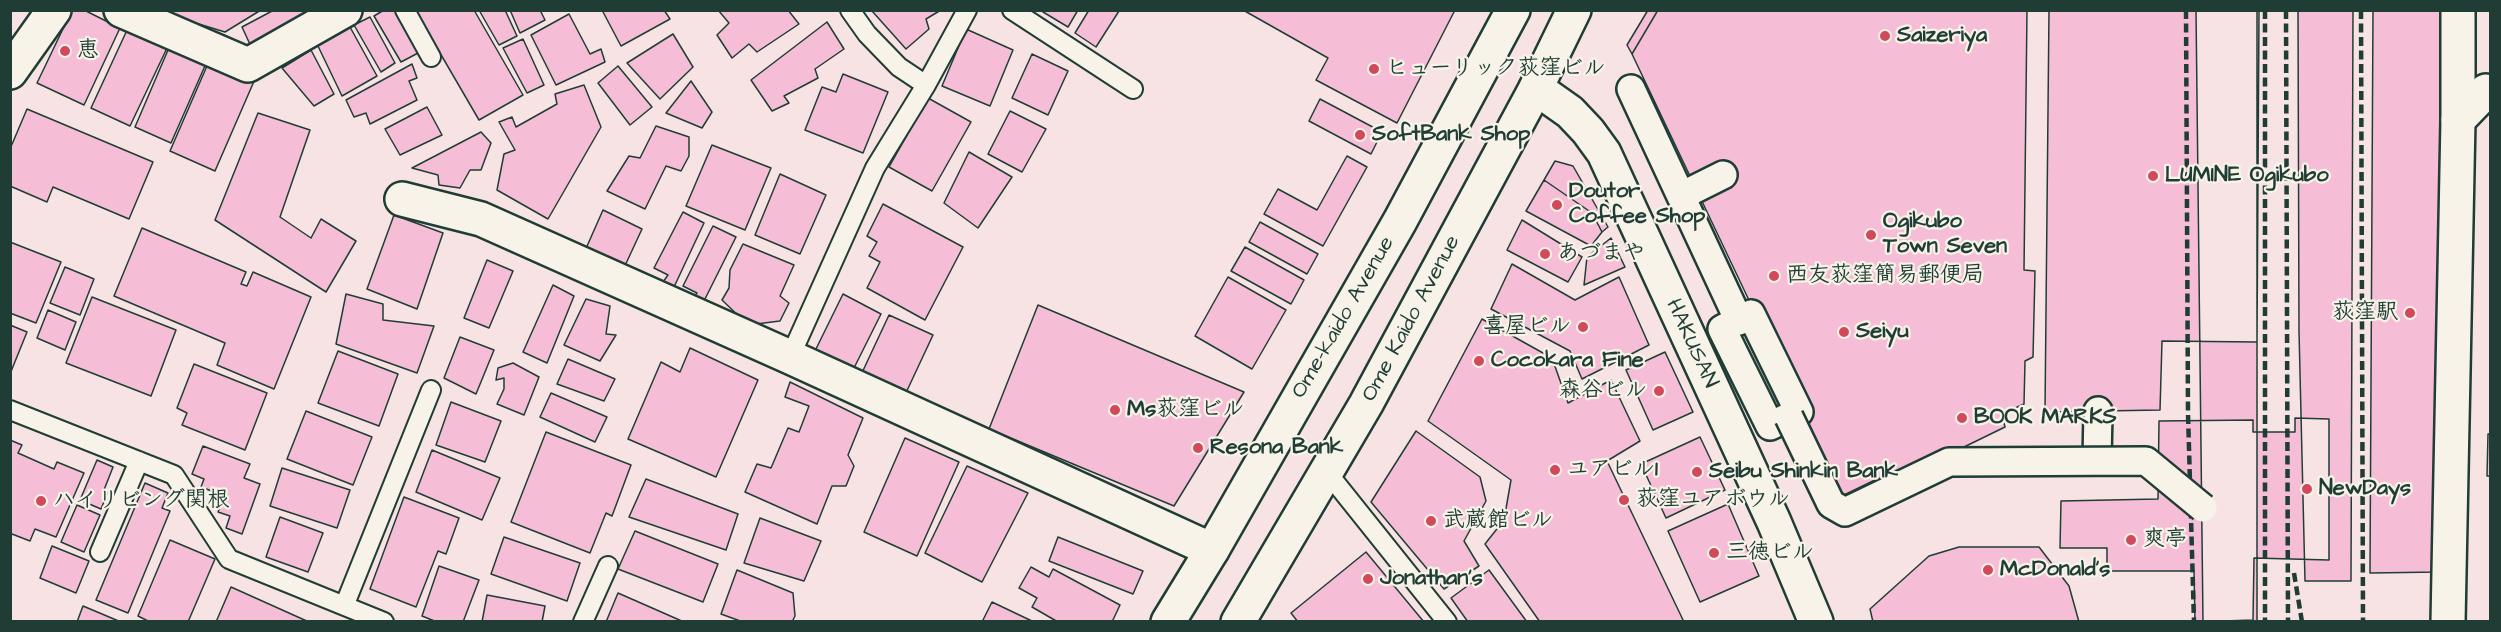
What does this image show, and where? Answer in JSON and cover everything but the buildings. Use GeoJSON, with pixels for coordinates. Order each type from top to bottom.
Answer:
{"type":"FeatureCollection","features":[{"type":"Feature","properties":{"kind":"street"},"geometry":{"type":"LineString","coordinates":[[10,72],[54,10]]}},
{"type":"Feature","properties":{"kind":"street"},"geometry":{"type":"LineString","coordinates":[[121,10],[248,65],[345,10]]}},
{"type":"Feature","properties":{"kind":"street","name":"Ome-kaido Avenue"},"geometry":{"type":"LineString","coordinates":[[1167,621],[1212,550],[1400,221],[1513,10]]}},
{"type":"Feature","properties":{"kind":"street","name":"Ome Kaido Avenue"},"geometry":{"type":"LineString","coordinates":[[1238,621],[1366,404],[1536,88],[1574,10]]}},
{"type":"Feature","properties":{"kind":"street"},"geometry":{"type":"LineString","coordinates":[[2448,621],[2458,120],[2458,10]]}},
{"type":"Feature","properties":{"kind":"street","name":"HAKUSAN"},"geometry":{"type":"LineString","coordinates":[[1536,88],[1570,112],[1604,153],[1774,522],[1816,621]]}},
{"type":"Feature","properties":{"kind":"street"},"geometry":{"type":"LineString","coordinates":[[1631,89],[1739,321],[1722,329],[1770,426],[1789,417],[1831,504],[1845,512],[1886,489],[1948,462],[2146,461],[2203,508]]}},
{"type":"Feature","properties":{"kind":"street"},"geometry":{"type":"LineString","coordinates":[[2458,120],[2486,91],[2490,93]]}},
{"type":"Feature","properties":{"kind":"street"},"geometry":{"type":"LineString","coordinates":[[1681,196],[1723,175]]}},
{"type":"Feature","properties":{"kind":"street"},"geometry":{"type":"LineString","coordinates":[[402,199],[481,219],[1212,550]]}},
{"type":"Feature","properties":{"kind":"street"},"geometry":{"type":"LineString","coordinates":[[2097,461],[2098,411]]}},
{"type":"Feature","properties":{"kind":"lane"},"geometry":{"type":"LineString","coordinates":[[405,10],[431,57]]}},
{"type":"Feature","properties":{"kind":"lane"},"geometry":{"type":"LineString","coordinates":[[850,10],[867,33],[899,67],[926,85]]}},
{"type":"Feature","properties":{"kind":"lane"},"geometry":{"type":"LineString","coordinates":[[790,357],[875,168],[926,85],[967,10]]}},
{"type":"Feature","properties":{"kind":"lane"},"geometry":{"type":"LineString","coordinates":[[1012,10],[1133,89]]}},
{"type":"Feature","properties":{"kind":"lane"},"geometry":{"type":"LineString","coordinates":[[345,604],[431,390]]}},
{"type":"Feature","properties":{"kind":"lane"},"geometry":{"type":"LineString","coordinates":[[10,410],[174,475],[229,559],[384,621]]}},
{"type":"Feature","properties":{"kind":"lane"},"geometry":{"type":"LineString","coordinates":[[100,552],[139,461]]}},
{"type":"Feature","properties":{"kind":"lane"},"geometry":{"type":"LineString","coordinates":[[1327,472],[1447,621]]}},
{"type":"Feature","properties":{"kind":"lane"},"geometry":{"type":"LineString","coordinates":[[583,621],[608,567]]}},
{"type":"Feature","properties":{"kind":"railway"},"geometry":{"type":"LineString","coordinates":[[2186,10],[2188,413],[2194,622]]}},
{"type":"Feature","properties":{"kind":"railway"},"geometry":{"type":"LineString","coordinates":[[2265,10],[2265,622]]}},
{"type":"Feature","properties":{"kind":"railway"},"geometry":{"type":"LineString","coordinates":[[2286,10],[2288,622]]}},
{"type":"Feature","properties":{"kind":"railway"},"geometry":{"type":"LineString","coordinates":[[2361,10],[2363,622]]}},
{"type":"Feature","properties":{"kind":"railway"},"geometry":{"type":"LineString","coordinates":[[2294,573],[2302,622]]}},
{"type":"Feature","properties":{"kind":"place","name":"Saizeriya"},"geometry":{"type":"Point","coordinates":[1885,36]}},
{"type":"Feature","properties":{"kind":"place","name":"恵"},"geometry":{"type":"Point","coordinates":[65,51]}},
{"type":"Feature","properties":{"kind":"place","name":"ヒューリック荻窪ビル"},"geometry":{"type":"Point","coordinates":[1374,69]}},
{"type":"Feature","properties":{"kind":"place","name":"SoftBank Shop"},"geometry":{"type":"Point","coordinates":[1360,135]}},
{"type":"Feature","properties":{"kind":"place","name":"LUMINE Ogikubo"},"geometry":{"type":"Point","coordinates":[2153,176]}},
{"type":"Feature","properties":{"kind":"place","name":"Doutor Coffee Shop"},"geometry":{"type":"Point","coordinates":[1557,205]}},
{"type":"Feature","properties":{"kind":"place","name":"Ogikubo Town Seven"},"geometry":{"type":"Point","coordinates":[1871,235]}},
{"type":"Feature","properties":{"kind":"place","name":"あづまや"},"geometry":{"type":"Point","coordinates":[1545,254]}},
{"type":"Feature","properties":{"kind":"place","name":"西友荻窪簡易郵便局"},"geometry":{"type":"Point","coordinates":[1774,276]}},
{"type":"Feature","properties":{"kind":"place","name":"荻窪駅"},"geometry":{"type":"Point","coordinates":[2410,313]}},
{"type":"Feature","properties":{"kind":"place","name":"喜屋ビル"},"geometry":{"type":"Point","coordinates":[1583,327]}},
{"type":"Feature","properties":{"kind":"place","name":"Seiyu"},"geometry":{"type":"Point","coordinates":[1844,332]}},
{"type":"Feature","properties":{"kind":"place","name":"Cocokara Fine"},"geometry":{"type":"Point","coordinates":[1479,361]}},
{"type":"Feature","properties":{"kind":"place","name":"森谷ビル"},"geometry":{"type":"Point","coordinates":[1659,391]}},
{"type":"Feature","properties":{"kind":"place","name":"Ms荻窪ビル"},"geometry":{"type":"Point","coordinates":[1115,410]}},
{"type":"Feature","properties":{"kind":"place","name":"BOOK MARKS"},"geometry":{"type":"Point","coordinates":[1962,418]}},
{"type":"Feature","properties":{"kind":"place","name":"Resona Bank"},"geometry":{"type":"Point","coordinates":[1198,448]}},
{"type":"Feature","properties":{"kind":"place","name":"ユアビル1"},"geometry":{"type":"Point","coordinates":[1555,470]}},
{"type":"Feature","properties":{"kind":"place","name":"Seibu Shinkin Bank"},"geometry":{"type":"Point","coordinates":[1697,472]}},
{"type":"Feature","properties":{"kind":"place","name":"NewDays"},"geometry":{"type":"Point","coordinates":[2307,489]}},
{"type":"Feature","properties":{"kind":"place","name":"荻窪ユアボウル"},"geometry":{"type":"Point","coordinates":[1624,500]}},
{"type":"Feature","properties":{"kind":"place","name":"ハイリビング関根"},"geometry":{"type":"Point","coordinates":[41,501]}},
{"type":"Feature","properties":{"kind":"place","name":"武蔵館ビル"},"geometry":{"type":"Point","coordinates":[1431,521]}},
{"type":"Feature","properties":{"kind":"place","name":"爽亭"},"geometry":{"type":"Point","coordinates":[2131,540]}},
{"type":"Feature","properties":{"kind":"place","name":"三徳ビル"},"geometry":{"type":"Point","coordinates":[1714,553]}},
{"type":"Feature","properties":{"kind":"place","name":"McDonald's"},"geometry":{"type":"Point","coordinates":[1988,570]}},
{"type":"Feature","properties":{"kind":"place","name":"Jonathan's"},"geometry":{"type":"Point","coordinates":[1368,579]}}]}
